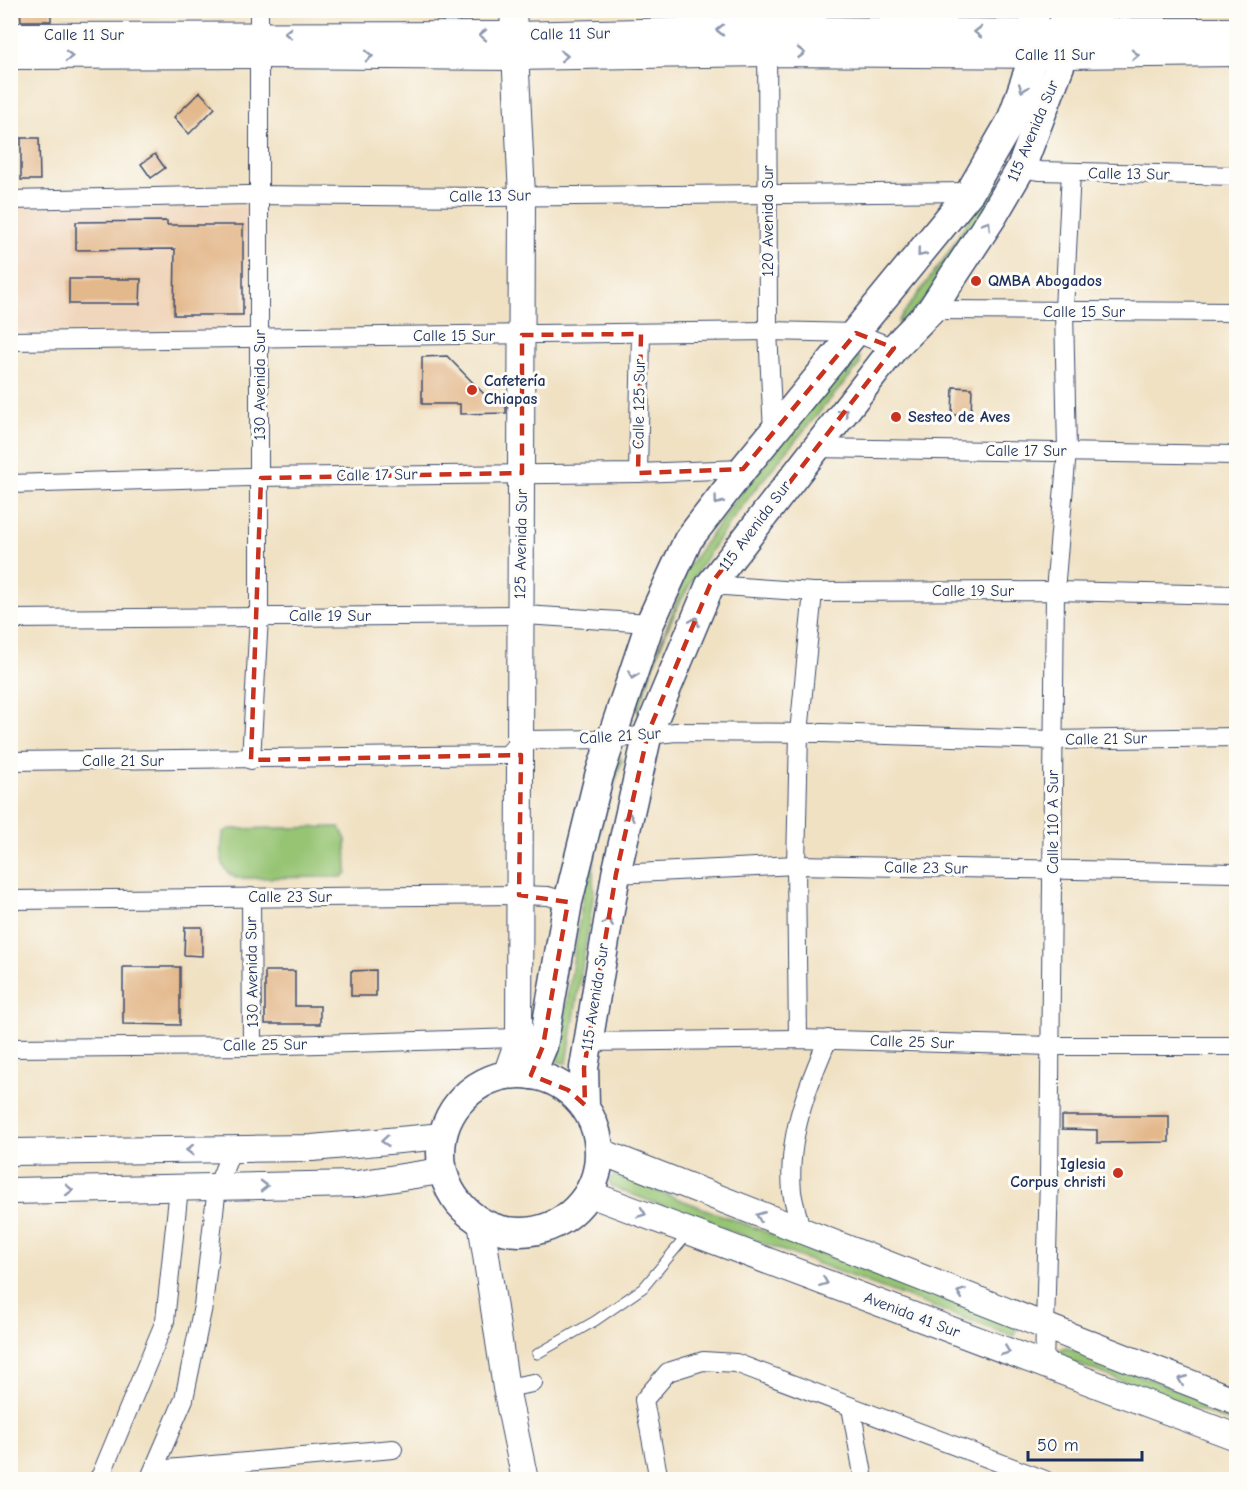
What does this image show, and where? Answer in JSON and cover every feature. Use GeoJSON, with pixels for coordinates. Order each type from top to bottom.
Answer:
{"type":"FeatureCollection","features":[{"type":"Feature","properties":{"kind":"main road","name":"Calle 11 Sur"},"geometry":{"type":"LineString","coordinates":[[10,36],[259,33],[1236,31]]}},
{"type":"Feature","properties":{"kind":"main road","name":"Calle 11 Sur"},"geometry":{"type":"LineString","coordinates":[[1065,32],[1236,52]]}},
{"type":"Feature","properties":{"kind":"main road","name":"115 Avenida Sur"},"geometry":{"type":"LineString","coordinates":[[585,1105],[584,1068],[587,1042],[616,874],[648,734],[710,585],[894,348],[931,310],[1021,168],[1065,32]]}},
{"type":"Feature","properties":{"kind":"main road","name":"Calle 11 Sur"},"geometry":{"type":"LineString","coordinates":[[10,56],[259,33]]}},
{"type":"Feature","properties":{"kind":"main road","name":"115 Avenida Sur"},"geometry":{"type":"LineString","coordinates":[[519,1075],[543,1046],[568,902],[611,739],[650,623],[688,540],[743,469],[970,192],[1011,121],[1035,33]]}},
{"type":"Feature","properties":{"kind":"main road","name":"125 Avenida Sur"},"geometry":{"type":"LineString","coordinates":[[513,34],[522,196],[519,1075]]}},
{"type":"Feature","properties":{"kind":"main road"},"geometry":{"type":"LineString","coordinates":[[519,1075],[546,1078],[568,1090],[585,1105],[594,1125],[599,1151],[594,1180],[581,1203],[562,1220],[535,1230],[507,1231],[481,1222],[462,1207],[448,1187],[441,1171],[443,1136],[446,1125],[459,1102],[478,1085],[519,1075]]}},
{"type":"Feature","properties":{"kind":"main road"},"geometry":{"type":"LineString","coordinates":[[10,1152],[312,1148],[443,1136]]}},
{"type":"Feature","properties":{"kind":"main road"},"geometry":{"type":"LineString","coordinates":[[599,1151],[802,1233],[1046,1325],[1236,1401]]}},
{"type":"Feature","properties":{"kind":"main road"},"geometry":{"type":"LineString","coordinates":[[10,1191],[357,1184],[441,1171]]}},
{"type":"Feature","properties":{"kind":"main road","name":"Avenida 41 Sur"},"geometry":{"type":"LineString","coordinates":[[587,1193],[1236,1437]]}},
{"type":"Feature","properties":{"kind":"main road"},"geometry":{"type":"LineString","coordinates":[[481,1222],[506,1388],[525,1479]]}},
{"type":"Feature","properties":{"kind":"street","name":"120 Avenida Sur"},"geometry":{"type":"LineString","coordinates":[[767,31],[768,331],[773,432]]}},
{"type":"Feature","properties":{"kind":"street","name":"130 Avenida Sur"},"geometry":{"type":"LineString","coordinates":[[251,760],[259,617],[261,478],[259,33]]}},
{"type":"Feature","properties":{"kind":"street","name":"Calle 13 Sur"},"geometry":{"type":"LineString","coordinates":[[1021,168],[1071,172],[1236,176]]}},
{"type":"Feature","properties":{"kind":"street","name":"Calle 110 A Sur"},"geometry":{"type":"LineString","coordinates":[[1044,1365],[1053,871],[1052,740],[1055,591],[1067,451],[1064,310],[1071,172]]}},
{"type":"Feature","properties":{"kind":"street","name":"Calle 13 Sur"},"geometry":{"type":"LineString","coordinates":[[10,200],[259,195],[522,196],[970,192]]}},
{"type":"Feature","properties":{"kind":"street","name":"Calle 15 Sur"},"geometry":{"type":"LineString","coordinates":[[931,310],[1236,312]]}},
{"type":"Feature","properties":{"kind":"street","name":"Calle 15 Sur"},"geometry":{"type":"LineString","coordinates":[[10,341],[768,331],[856,333],[894,348]]}},
{"type":"Feature","properties":{"kind":"street","name":"Calle 125 Sur"},"geometry":{"type":"LineString","coordinates":[[638,473],[641,334]]}},
{"type":"Feature","properties":{"kind":"street","name":"Calle 17 Sur"},"geometry":{"type":"LineString","coordinates":[[815,448],[1236,455]]}},
{"type":"Feature","properties":{"kind":"street","name":"Calle 17 Sur"},"geometry":{"type":"LineString","coordinates":[[10,484],[522,473],[638,473],[743,469]]}},
{"type":"Feature","properties":{"kind":"street","name":"Calle 19 Sur"},"geometry":{"type":"LineString","coordinates":[[710,585],[813,592],[1055,591],[1236,595]]}},
{"type":"Feature","properties":{"kind":"street"},"geometry":{"type":"LineString","coordinates":[[798,1039],[796,866],[799,734],[813,592]]}},
{"type":"Feature","properties":{"kind":"street","name":"Calle 19 Sur"},"geometry":{"type":"LineString","coordinates":[[10,619],[520,615],[650,623]]}},
{"type":"Feature","properties":{"kind":"street","name":"Calle 21 Sur"},"geometry":{"type":"LineString","coordinates":[[10,761],[251,760],[507,755],[521,740],[611,739],[648,734],[799,734],[1052,740],[1236,737]]}},
{"type":"Feature","properties":{"kind":"street","name":"Calle 23 Sur"},"geometry":{"type":"LineString","coordinates":[[616,874],[796,866],[1236,873]]}},
{"type":"Feature","properties":{"kind":"street","name":"Calle 23 Sur"},"geometry":{"type":"LineString","coordinates":[[10,900],[519,895],[548,896],[568,902]]}},
{"type":"Feature","properties":{"kind":"street","name":"130 Avenida Sur"},"geometry":{"type":"LineString","coordinates":[[251,897],[252,1046]]}},
{"type":"Feature","properties":{"kind":"street","name":"Calle 25 Sur"},"geometry":{"type":"LineString","coordinates":[[10,1048],[252,1046],[519,1038]]}},
{"type":"Feature","properties":{"kind":"street"},"geometry":{"type":"LineString","coordinates":[[802,1233],[792,1192],[793,1145],[807,1087],[828,1039]]}},
{"type":"Feature","properties":{"kind":"street","name":"Calle 25 Sur"},"geometry":{"type":"LineString","coordinates":[[587,1042],[828,1039],[1050,1046],[1236,1046]]}},
{"type":"Feature","properties":{"kind":"street"},"geometry":{"type":"LineString","coordinates":[[232,1149],[217,1187],[203,1306],[184,1399],[152,1475],[393,1449]]}},
{"type":"Feature","properties":{"kind":"street"},"geometry":{"type":"LineString","coordinates":[[97,1479],[101,1475],[165,1321],[179,1188]]}},
{"type":"Feature","properties":{"kind":"street"},"geometry":{"type":"LineString","coordinates":[[659,1479],[644,1401],[668,1372],[703,1361],[736,1363],[1045,1479]]}},
{"type":"Feature","properties":{"kind":"street"},"geometry":{"type":"LineString","coordinates":[[506,1388],[533,1383]]}},
{"type":"Feature","properties":{"kind":"street"},"geometry":{"type":"LineString","coordinates":[[851,1407],[864,1479]]}},
{"type":"Feature","properties":{"kind":"lane"},"geometry":{"type":"LineString","coordinates":[[537,1354],[595,1321],[643,1288],[690,1231]]}},
{"type":"Feature","properties":{"kind":"highlighted area"},"geometry":{"type":"Polygon","coordinates":[[[856,333],[894,348],[710,585],[648,733],[616,874],[584,1068],[585,1105],[568,1090],[531,1075],[543,1046],[568,902],[519,895],[521,755],[251,760],[261,478],[522,473],[522,335],[641,334],[638,473],[743,469],[856,333]]]}},
{"type":"Feature","properties":{"kind":"shaded area"},"geometry":{"type":"Polygon","coordinates":[[[15,207],[253,207],[252,332],[14,332],[15,207]]]}},
{"type":"Feature","properties":{"kind":"green space"},"geometry":{"type":"Polygon","coordinates":[[[1045,71],[1003,166],[997,191],[931,293],[899,326],[898,321],[947,255],[972,214],[1045,71]]]}},
{"type":"Feature","properties":{"kind":"green space"},"geometry":{"type":"Polygon","coordinates":[[[851,357],[860,357],[860,364],[743,505],[701,565],[669,625],[638,712],[635,707],[678,598],[685,571],[740,494],[851,357]]]}},
{"type":"Feature","properties":{"kind":"green space"},"geometry":{"type":"Polygon","coordinates":[[[620,757],[622,761],[606,808],[594,858],[594,891],[567,1063],[558,1062],[585,883],[599,821],[620,757]]]}},
{"type":"Feature","properties":{"kind":"green space"},"geometry":{"type":"Polygon","coordinates":[[[340,827],[346,840],[347,873],[342,877],[236,878],[223,865],[223,833],[230,829],[340,827]]]}},
{"type":"Feature","properties":{"kind":"green space"},"geometry":{"type":"Polygon","coordinates":[[[615,1175],[1018,1327],[1014,1337],[612,1187],[609,1180],[615,1175]]]}},
{"type":"Feature","properties":{"kind":"green space"},"geometry":{"type":"Polygon","coordinates":[[[1065,1347],[1236,1412],[1236,1424],[1061,1358],[1058,1351],[1065,1347]]]}},
{"type":"Feature","properties":{"kind":"building"},"geometry":{"type":"Polygon","coordinates":[[[20,10],[51,10],[51,21],[21,21],[20,10]]]}},
{"type":"Feature","properties":{"kind":"building"},"geometry":{"type":"Polygon","coordinates":[[[200,92],[215,108],[189,134],[174,117],[200,92]]]}},
{"type":"Feature","properties":{"kind":"building"},"geometry":{"type":"Polygon","coordinates":[[[21,138],[39,138],[40,180],[21,180],[21,138]]]}},
{"type":"Feature","properties":{"kind":"building"},"geometry":{"type":"Polygon","coordinates":[[[155,154],[165,168],[151,178],[141,164],[155,154]]]}},
{"type":"Feature","properties":{"kind":"building"},"geometry":{"type":"Polygon","coordinates":[[[167,221],[167,225],[243,225],[243,315],[174,315],[175,249],[76,250],[76,222],[167,221]]]}},
{"type":"Feature","properties":{"kind":"building"},"geometry":{"type":"Polygon","coordinates":[[[69,279],[141,279],[140,304],[69,304],[69,279]]]}},
{"type":"Feature","properties":{"kind":"building"},"geometry":{"type":"Polygon","coordinates":[[[447,356],[485,395],[506,395],[506,413],[460,414],[460,404],[422,404],[422,357],[447,356]]]}},
{"type":"Feature","properties":{"kind":"building"},"geometry":{"type":"Polygon","coordinates":[[[953,387],[972,388],[971,415],[952,415],[953,387]]]}},
{"type":"Feature","properties":{"kind":"building"},"geometry":{"type":"Polygon","coordinates":[[[185,927],[202,927],[202,956],[184,955],[185,927]]]}},
{"type":"Feature","properties":{"kind":"building"},"geometry":{"type":"Polygon","coordinates":[[[123,967],[180,967],[180,1025],[123,1024],[123,967]]]}},
{"type":"Feature","properties":{"kind":"building"},"geometry":{"type":"Polygon","coordinates":[[[376,970],[376,996],[351,996],[351,971],[376,970]]]}},
{"type":"Feature","properties":{"kind":"building"},"geometry":{"type":"Polygon","coordinates":[[[265,971],[295,971],[295,1006],[320,1006],[320,1024],[265,1024],[265,971]]]}},
{"type":"Feature","properties":{"kind":"building"},"geometry":{"type":"Polygon","coordinates":[[[1062,1116],[1169,1116],[1169,1142],[1097,1143],[1097,1130],[1062,1129],[1062,1116]]]}},
{"type":"Feature","properties":{"kind":"place","name":"QMBA Abogados"},"geometry":{"type":"Point","coordinates":[976,281]}},
{"type":"Feature","properties":{"kind":"place","name":"Cafetería Chiapas"},"geometry":{"type":"Point","coordinates":[472,390]}},
{"type":"Feature","properties":{"kind":"place","name":"Sesteo de Aves"},"geometry":{"type":"Point","coordinates":[896,417]}},
{"type":"Feature","properties":{"kind":"place","name":"Iglesia Corpus christi"},"geometry":{"type":"Point","coordinates":[1118,1173]}}]}
